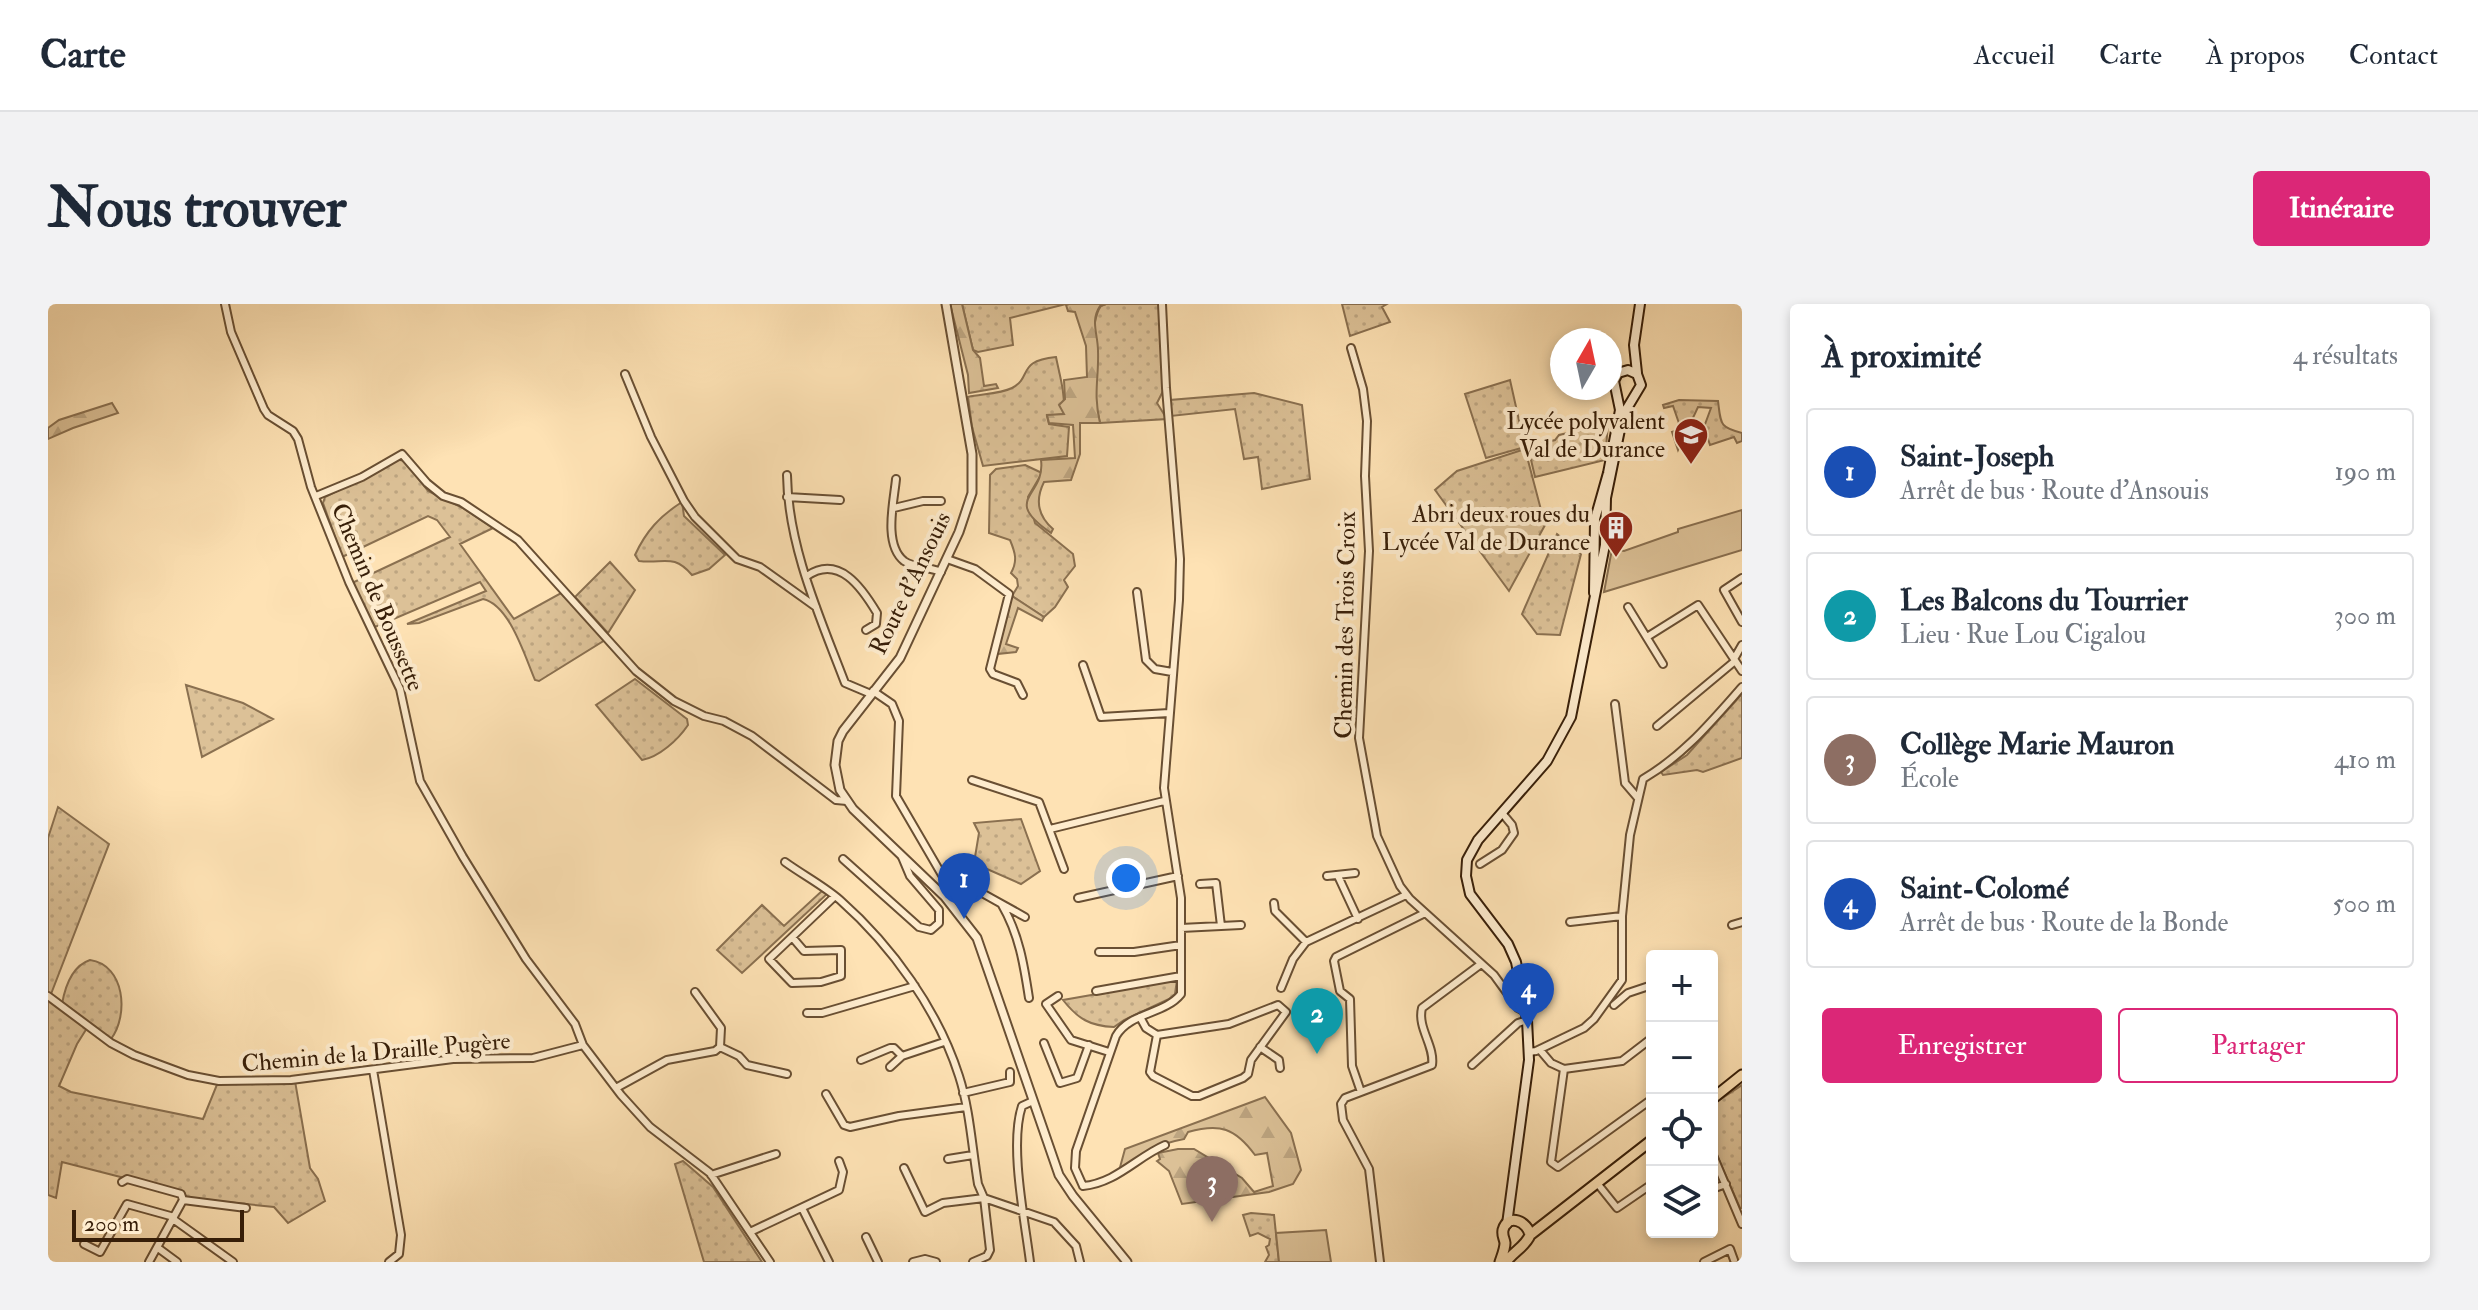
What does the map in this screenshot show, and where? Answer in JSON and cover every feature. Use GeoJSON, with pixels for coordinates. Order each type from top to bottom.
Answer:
{"type":"FeatureCollection","features":[{"type":"Feature","properties":{"kind":"main road"},"geometry":{"type":"LineString","coordinates":[[1503,1262],[1503,1230],[1511,1202],[1529,1052],[1526,1016],[1519,968],[1511,950],[1476,904],[1467,886],[1466,869],[1471,850],[1547,761],[1575,704],[1605,545],[1606,498],[1623,415],[1641,385],[1634,345],[1640,304]]}},
{"type":"Feature","properties":{"kind":"main road"},"geometry":{"type":"LineString","coordinates":[[1634,345],[1623,371],[1637,374]]}},
{"type":"Feature","properties":{"kind":"main road"},"geometry":{"type":"LineString","coordinates":[[1622,395],[1633,396]]}},
{"type":"Feature","properties":{"kind":"main road"},"geometry":{"type":"LineString","coordinates":[[1594,593],[1594,525],[1608,473],[1620,410],[1619,400]]}},
{"type":"Feature","properties":{"kind":"main road"},"geometry":{"type":"LineString","coordinates":[[1718,1094],[1742,1078]]}},
{"type":"Feature","properties":{"kind":"main road"},"geometry":{"type":"LineString","coordinates":[[1503,1262],[1525,1244],[1530,1235],[1646,1145]]}},
{"type":"Feature","properties":{"kind":"main road"},"geometry":{"type":"LineString","coordinates":[[1511,1202],[1530,1235]]}},
{"type":"Feature","properties":{"kind":"main road"},"geometry":{"type":"LineString","coordinates":[[1507,1224],[1554,1218]]}},
{"type":"Feature","properties":{"kind":"main road"},"geometry":{"type":"LineString","coordinates":[[1505,1241],[1518,1247]]}},
{"type":"Feature","properties":{"kind":"street"},"geometry":{"type":"LineString","coordinates":[[225,304],[231,332],[250,381],[268,415],[293,431],[298,439],[316,496]]}},
{"type":"Feature","properties":{"kind":"street","name":"Route d'Ansouis"},"geometry":{"type":"LineString","coordinates":[[946,304],[973,474],[968,512],[910,640],[852,716],[838,741],[835,765],[840,790],[847,801],[902,857],[954,902],[971,928],[982,948],[1054,1164],[1090,1219],[1127,1262]]}},
{"type":"Feature","properties":{"kind":"street"},"geometry":{"type":"LineString","coordinates":[[1083,1186],[1074,1160],[1109,1052],[1123,1025],[1181,994],[1178,876],[1164,801],[1180,559],[1162,304]]}},
{"type":"Feature","properties":{"kind":"street","name":"Chemin des Trois Croix"},"geometry":{"type":"LineString","coordinates":[[1351,348],[1363,389],[1367,421],[1365,476],[1369,551],[1359,738],[1377,836],[1406,895],[1502,984],[1526,1016]]}},
{"type":"Feature","properties":{"kind":"street"},"geometry":{"type":"LineString","coordinates":[[625,374],[651,437],[695,517],[737,559],[760,567],[816,607]]}},
{"type":"Feature","properties":{"kind":"street","name":"Chemin de Boussette"},"geometry":{"type":"LineString","coordinates":[[770,1262],[711,1175],[650,1127],[583,1045],[575,1024],[526,959],[420,781],[400,689],[349,582],[316,496],[362,477],[402,454],[443,496],[461,502],[518,540],[636,671],[674,701],[752,736],[836,800],[847,801]]}},
{"type":"Feature","properties":{"kind":"street"},"geometry":{"type":"LineString","coordinates":[[787,475],[789,517],[816,607],[845,683],[872,692],[892,704],[899,721],[896,796],[954,902],[982,893],[1025,917]]}},
{"type":"Feature","properties":{"kind":"street"},"geometry":{"type":"LineString","coordinates":[[896,479],[892,537],[900,557],[941,572]]}},
{"type":"Feature","properties":{"kind":"street"},"geometry":{"type":"LineString","coordinates":[[787,497],[840,500]]}},
{"type":"Feature","properties":{"kind":"street"},"geometry":{"type":"LineString","coordinates":[[894,508],[923,501],[941,501]]}},
{"type":"Feature","properties":{"kind":"street"},"geometry":{"type":"LineString","coordinates":[[947,559],[975,569],[1009,594],[990,669],[993,674],[1017,683],[1023,695]]}},
{"type":"Feature","properties":{"kind":"street"},"geometry":{"type":"LineString","coordinates":[[807,576],[816,570],[830,568],[849,576],[877,613],[876,624],[866,630]]}},
{"type":"Feature","properties":{"kind":"street"},"geometry":{"type":"LineString","coordinates":[[1742,578],[1724,590],[1742,622]]}},
{"type":"Feature","properties":{"kind":"street"},"geometry":{"type":"LineString","coordinates":[[1137,592],[1146,660],[1155,669],[1172,672]]}},
{"type":"Feature","properties":{"kind":"street"},"geometry":{"type":"LineString","coordinates":[[1647,637],[1698,605],[1742,671]]}},
{"type":"Feature","properties":{"kind":"street"},"geometry":{"type":"LineString","coordinates":[[1628,607],[1663,664]]}},
{"type":"Feature","properties":{"kind":"street"},"geometry":{"type":"LineString","coordinates":[[1657,726],[1735,660],[1742,645]]}},
{"type":"Feature","properties":{"kind":"street"},"geometry":{"type":"LineString","coordinates":[[1083,665],[1101,717],[1169,713]]}},
{"type":"Feature","properties":{"kind":"street"},"geometry":{"type":"LineString","coordinates":[[1529,1052],[1540,1050],[1584,1028],[1622,980],[1622,916],[1630,835],[1643,779],[1670,763],[1697,738],[1742,687]]}},
{"type":"Feature","properties":{"kind":"street"},"geometry":{"type":"LineString","coordinates":[[1615,704],[1625,783],[1637,797]]}},
{"type":"Feature","properties":{"kind":"street"},"geometry":{"type":"LineString","coordinates":[[1665,719],[1671,728]]}},
{"type":"Feature","properties":{"kind":"street"},"geometry":{"type":"LineString","coordinates":[[972,780],[1039,802],[1064,869]]}},
{"type":"Feature","properties":{"kind":"street"},"geometry":{"type":"LineString","coordinates":[[1050,829],[1164,801]]}},
{"type":"Feature","properties":{"kind":"street"},"geometry":{"type":"LineString","coordinates":[[1480,864],[1502,850],[1514,833],[1512,825],[1502,813]]}},
{"type":"Feature","properties":{"kind":"street"},"geometry":{"type":"LineString","coordinates":[[843,859],[919,927],[931,930],[939,923],[939,910],[910,876],[902,857]]}},
{"type":"Feature","properties":{"kind":"street"},"geometry":{"type":"LineString","coordinates":[[785,862],[835,896],[874,935],[934,1014],[959,1075],[978,1184],[984,1198],[990,1250],[987,1256],[973,1262]]}},
{"type":"Feature","properties":{"kind":"street"},"geometry":{"type":"LineString","coordinates":[[1327,876],[1355,873]]}},
{"type":"Feature","properties":{"kind":"street"},"geometry":{"type":"LineString","coordinates":[[1078,898],[1178,876]]}},
{"type":"Feature","properties":{"kind":"street"},"geometry":{"type":"LineString","coordinates":[[1338,876],[1358,919]]}},
{"type":"Feature","properties":{"kind":"street"},"geometry":{"type":"LineString","coordinates":[[1200,884],[1216,883],[1221,926]]}},
{"type":"Feature","properties":{"kind":"street"},"geometry":{"type":"LineString","coordinates":[[1281,988],[1293,959],[1306,942],[1406,895]]}},
{"type":"Feature","properties":{"kind":"street"},"geometry":{"type":"LineString","coordinates":[[792,937],[804,951],[841,950],[841,976],[821,982],[792,983],[769,959],[792,937],[835,896]]}},
{"type":"Feature","properties":{"kind":"street"},"geometry":{"type":"LineString","coordinates":[[1274,903],[1275,911],[1306,942]]}},
{"type":"Feature","properties":{"kind":"street"},"geometry":{"type":"LineString","coordinates":[[1002,905],[1012,922],[1023,955],[1029,998]]}},
{"type":"Feature","properties":{"kind":"street"},"geometry":{"type":"LineString","coordinates":[[1361,1092],[1352,1066],[1350,999],[1340,991],[1334,961],[1336,957],[1425,913]]}},
{"type":"Feature","properties":{"kind":"street"},"geometry":{"type":"LineString","coordinates":[[1570,922],[1622,916]]}},
{"type":"Feature","properties":{"kind":"street"},"geometry":{"type":"LineString","coordinates":[[1732,925],[1742,922]]}},
{"type":"Feature","properties":{"kind":"street"},"geometry":{"type":"LineString","coordinates":[[1181,928],[1241,925]]}},
{"type":"Feature","properties":{"kind":"street"},"geometry":{"type":"LineString","coordinates":[[1099,952],[1134,952],[1181,945]]}},
{"type":"Feature","properties":{"kind":"street"},"geometry":{"type":"LineString","coordinates":[[1380,1262],[1369,1169],[1343,1120],[1341,1104],[1345,1098],[1432,1065],[1433,1057],[1421,1020],[1422,1008],[1481,964]]}},
{"type":"Feature","properties":{"kind":"street"},"geometry":{"type":"LineString","coordinates":[[1096,991],[1181,976]]}},
{"type":"Feature","properties":{"kind":"street"},"geometry":{"type":"LineString","coordinates":[[807,1013],[822,1013],[915,986]]}},
{"type":"Feature","properties":{"kind":"street"},"geometry":{"type":"LineString","coordinates":[[1614,1005],[1628,993],[1646,987]]}},
{"type":"Feature","properties":{"kind":"street"},"geometry":{"type":"LineString","coordinates":[[1509,995],[1523,991]]}},
{"type":"Feature","properties":{"kind":"street"},"geometry":{"type":"LineString","coordinates":[[616,1088],[667,1060],[715,1051],[720,1047],[721,1028],[695,992]]}},
{"type":"Feature","properties":{"kind":"street","name":"Chemin de la Draille Pugère"},"geometry":{"type":"LineString","coordinates":[[48,996],[111,1043],[158,1066],[219,1081],[259,1082],[453,1059],[533,1058],[583,1045]]}},
{"type":"Feature","properties":{"kind":"street"},"geometry":{"type":"LineString","coordinates":[[1058,996],[1046,1004],[1071,1040],[1109,1052]]}},
{"type":"Feature","properties":{"kind":"street"},"geometry":{"type":"LineString","coordinates":[[1140,1017],[1146,1028],[1157,1035],[1229,1024],[1278,1005],[1286,1012],[1251,1060],[1248,1074],[1199,1096],[1192,1096],[1150,1072],[1157,1035]]}},
{"type":"Feature","properties":{"kind":"street"},"geometry":{"type":"LineString","coordinates":[[1472,1065],[1526,1016]]}},
{"type":"Feature","properties":{"kind":"street"},"geometry":{"type":"LineString","coordinates":[[890,1067],[902,1056],[944,1042]]}},
{"type":"Feature","properties":{"kind":"street"},"geometry":{"type":"LineString","coordinates":[[1044,1043],[1060,1083],[1077,1078],[1089,1045]]}},
{"type":"Feature","properties":{"kind":"street"},"geometry":{"type":"LineString","coordinates":[[1540,1050],[1551,1063],[1564,1069],[1622,1061],[1646,1043]]}},
{"type":"Feature","properties":{"kind":"street"},"geometry":{"type":"LineString","coordinates":[[720,1047],[739,1056],[747,1065],[787,1074]]}},
{"type":"Feature","properties":{"kind":"street"},"geometry":{"type":"LineString","coordinates":[[1260,1047],[1279,1060],[1280,1068]]}},
{"type":"Feature","properties":{"kind":"street"},"geometry":{"type":"LineString","coordinates":[[861,1060],[890,1048],[902,1056]]}},
{"type":"Feature","properties":{"kind":"street"},"geometry":{"type":"LineString","coordinates":[[1564,1069],[1551,1162],[1558,1167],[1646,1103]]}},
{"type":"Feature","properties":{"kind":"street"},"geometry":{"type":"LineString","coordinates":[[373,1070],[401,1235],[399,1254],[389,1262]]}},
{"type":"Feature","properties":{"kind":"street"},"geometry":{"type":"LineString","coordinates":[[963,1093],[1010,1082],[1010,1072]]}},
{"type":"Feature","properties":{"kind":"street"},"geometry":{"type":"LineString","coordinates":[[826,1094],[844,1125],[850,1127],[899,1116],[966,1107]]}},
{"type":"Feature","properties":{"kind":"street"},"geometry":{"type":"LineString","coordinates":[[1030,1262],[1023,1211],[1019,1122],[1022,1106],[1033,1101]]}},
{"type":"Feature","properties":{"kind":"street"},"geometry":{"type":"LineString","coordinates":[[1073,1196],[1083,1186],[1119,1174],[1165,1145]]}},
{"type":"Feature","properties":{"kind":"street"},"geometry":{"type":"LineString","coordinates":[[711,1175],[776,1154]]}},
{"type":"Feature","properties":{"kind":"street"},"geometry":{"type":"LineString","coordinates":[[948,1159],[973,1155]]}},
{"type":"Feature","properties":{"kind":"street"},"geometry":{"type":"LineString","coordinates":[[750,1232],[839,1190],[843,1172],[839,1161]]}},
{"type":"Feature","properties":{"kind":"street"},"geometry":{"type":"LineString","coordinates":[[1718,1166],[1742,1224]]}},
{"type":"Feature","properties":{"kind":"street"},"geometry":{"type":"LineString","coordinates":[[904,1168],[925,1212],[943,1203],[984,1198],[1054,1222],[1076,1246],[1080,1262]]}},
{"type":"Feature","properties":{"kind":"street"},"geometry":{"type":"LineString","coordinates":[[122,1182],[127,1179],[181,1194],[183,1200],[149,1262]]}},
{"type":"Feature","properties":{"kind":"street"},"geometry":{"type":"LineString","coordinates":[[1597,1183],[1617,1208],[1646,1188]]}},
{"type":"Feature","properties":{"kind":"street"},"geometry":{"type":"LineString","coordinates":[[1718,1187],[1726,1184]]}},
{"type":"Feature","properties":{"kind":"street"},"geometry":{"type":"LineString","coordinates":[[183,1200],[246,1208]]}},
{"type":"Feature","properties":{"kind":"street"},"geometry":{"type":"LineString","coordinates":[[84,1244],[100,1252],[127,1204],[174,1218],[233,1262]]}},
{"type":"Feature","properties":{"kind":"street"},"geometry":{"type":"LineString","coordinates":[[802,1208],[829,1262]]}},
{"type":"Feature","properties":{"kind":"street","name":"Route d'Ansouis"},"geometry":{"type":"LineString","coordinates":[[1090,1219],[1133,1262]]}},
{"type":"Feature","properties":{"kind":"street"},"geometry":{"type":"LineString","coordinates":[[866,1237],[878,1262]]}},
{"type":"Feature","properties":{"kind":"street"},"geometry":{"type":"LineString","coordinates":[[158,1248],[177,1262]]}},
{"type":"Feature","properties":{"kind":"street"},"geometry":{"type":"LineString","coordinates":[[1704,1262],[1730,1249],[1734,1260]]}},
{"type":"Feature","properties":{"kind":"street"},"geometry":{"type":"LineString","coordinates":[[913,1262],[925,1259],[936,1262]]}},
{"type":"Feature","properties":{"kind":"green space"},"geometry":{"type":"Polygon","coordinates":[[[950,304],[962,304],[973,350],[980,358],[984,386],[996,384],[998,388],[969,393],[968,375],[950,304]]]}},
{"type":"Feature","properties":{"kind":"green space"},"geometry":{"type":"Polygon","coordinates":[[[962,304],[1066,304],[1010,318],[1013,345],[978,352],[973,350],[962,304]]]}},
{"type":"Feature","properties":{"kind":"green space"},"geometry":{"type":"Polygon","coordinates":[[[1106,304],[1100,306],[1095,322],[1100,423],[1080,423],[1080,454],[1071,480],[1044,482],[1040,507],[1044,519],[1053,529],[1051,533],[1036,521],[1027,504],[1038,482],[1041,460],[1075,458],[1073,425],[1049,423],[1047,415],[1064,414],[1059,405],[1065,399],[1064,380],[1087,377],[1086,346],[1075,312],[1068,311],[1066,305],[1106,304]]]}},
{"type":"Feature","properties":{"kind":"green space"},"geometry":{"type":"Polygon","coordinates":[[[1160,304],[1163,391],[1157,403],[1167,419],[1100,423],[1093,345],[1097,315],[1101,306],[1160,304]]]}},
{"type":"Feature","properties":{"kind":"green space"},"geometry":{"type":"Polygon","coordinates":[[[1342,304],[1387,304],[1382,307],[1390,322],[1350,336],[1342,304]]]}},
{"type":"Feature","properties":{"kind":"green space"},"geometry":{"type":"Polygon","coordinates":[[[1056,357],[1064,414],[1047,416],[1049,424],[1069,427],[1067,456],[983,466],[972,427],[968,397],[1012,388],[1035,362],[1056,357]]]}},
{"type":"Feature","properties":{"kind":"green space"},"geometry":{"type":"Polygon","coordinates":[[[1510,380],[1525,447],[1486,458],[1465,394],[1510,380]]]}},
{"type":"Feature","properties":{"kind":"green space"},"geometry":{"type":"Polygon","coordinates":[[[1254,393],[1302,405],[1310,479],[1262,489],[1258,457],[1244,459],[1235,409],[1171,416],[1170,400],[1254,393]]]}},
{"type":"Feature","properties":{"kind":"green space"},"geometry":{"type":"Polygon","coordinates":[[[1679,400],[1718,401],[1722,423],[1742,433],[1742,441],[1737,443],[1734,437],[1710,445],[1704,427],[1711,408],[1698,407],[1678,450],[1672,432],[1681,429],[1673,406],[1664,408],[1663,405],[1679,400]]]}},
{"type":"Feature","properties":{"kind":"green space"},"geometry":{"type":"Polygon","coordinates":[[[112,403],[118,413],[48,439],[48,428],[59,420],[112,403]]]}},
{"type":"Feature","properties":{"kind":"green space"},"geometry":{"type":"Polygon","coordinates":[[[1608,424],[1605,460],[1535,477],[1528,447],[1555,440],[1559,435],[1608,424]]]}},
{"type":"Feature","properties":{"kind":"green space"},"geometry":{"type":"Polygon","coordinates":[[[1525,449],[1545,525],[1509,591],[1435,490],[1457,471],[1525,449]]]}},
{"type":"Feature","properties":{"kind":"green space"},"geometry":{"type":"Polygon","coordinates":[[[395,459],[405,461],[428,491],[463,508],[493,528],[460,544],[514,619],[563,592],[605,640],[539,681],[535,680],[509,621],[493,603],[483,599],[419,623],[407,624],[486,591],[480,582],[375,627],[352,583],[450,537],[437,520],[428,516],[342,557],[323,503],[325,497],[395,459]]]}},
{"type":"Feature","properties":{"kind":"green space"},"geometry":{"type":"Polygon","coordinates":[[[1025,465],[1042,473],[1028,497],[1035,523],[1073,554],[1075,566],[1064,580],[1068,587],[1044,617],[1012,596],[1018,586],[1017,579],[1011,573],[1015,560],[1012,544],[1010,540],[989,533],[990,475],[996,469],[1025,465]]]}},
{"type":"Feature","properties":{"kind":"green space"},"geometry":{"type":"Polygon","coordinates":[[[682,502],[684,516],[725,555],[709,569],[692,575],[679,564],[639,561],[635,555],[654,525],[682,502]]]}},
{"type":"Feature","properties":{"kind":"green space"},"geometry":{"type":"Polygon","coordinates":[[[1742,510],[1742,550],[1604,592],[1612,549],[1624,551],[1678,532],[1678,529],[1742,510]]]}},
{"type":"Feature","properties":{"kind":"green space"},"geometry":{"type":"Polygon","coordinates":[[[1557,534],[1581,554],[1560,635],[1537,634],[1522,614],[1557,534]]]}},
{"type":"Feature","properties":{"kind":"green space"},"geometry":{"type":"Polygon","coordinates":[[[610,562],[635,590],[608,633],[575,597],[610,562]]]}},
{"type":"Feature","properties":{"kind":"green space"},"geometry":{"type":"Polygon","coordinates":[[[1012,596],[1044,617],[1042,621],[1018,608],[1006,644],[1018,648],[1016,652],[997,654],[1012,596]]]}},
{"type":"Feature","properties":{"kind":"green space"},"geometry":{"type":"Polygon","coordinates":[[[635,679],[687,719],[688,725],[668,747],[642,760],[596,705],[635,679]]]}},
{"type":"Feature","properties":{"kind":"green space"},"geometry":{"type":"Polygon","coordinates":[[[186,685],[243,703],[273,719],[202,757],[186,685]]]}},
{"type":"Feature","properties":{"kind":"green space"},"geometry":{"type":"Polygon","coordinates":[[[1742,694],[1742,758],[1703,772],[1697,770],[1663,775],[1661,772],[1687,755],[1742,694]]]}},
{"type":"Feature","properties":{"kind":"green space"},"geometry":{"type":"Polygon","coordinates":[[[58,807],[109,844],[51,994],[48,992],[48,838],[58,807]]]}},
{"type":"Feature","properties":{"kind":"green space"},"geometry":{"type":"Polygon","coordinates":[[[1021,819],[1040,871],[1021,884],[962,858],[975,857],[979,833],[974,823],[1021,819]]]}},
{"type":"Feature","properties":{"kind":"green space"},"geometry":{"type":"Polygon","coordinates":[[[823,890],[828,893],[742,973],[717,950],[762,905],[784,926],[823,890]]]}},
{"type":"Feature","properties":{"kind":"green space"},"geometry":{"type":"Polygon","coordinates":[[[90,960],[111,971],[120,992],[120,1017],[111,1039],[62,1004],[74,972],[90,960]]]}},
{"type":"Feature","properties":{"kind":"green space"},"geometry":{"type":"Polygon","coordinates":[[[1177,980],[1175,994],[1169,999],[1114,1027],[1085,1020],[1063,1000],[1177,980]]]}},
{"type":"Feature","properties":{"kind":"green space"},"geometry":{"type":"Polygon","coordinates":[[[48,1000],[87,1028],[59,1086],[71,1092],[203,1119],[218,1082],[266,1084],[295,1081],[310,1168],[318,1179],[325,1201],[288,1223],[274,1207],[188,1198],[183,1193],[62,1162],[56,1198],[48,1195],[48,1000]]]}},
{"type":"Feature","properties":{"kind":"green space"},"geometry":{"type":"Polygon","coordinates":[[[1742,1085],[1742,1208],[1718,1158],[1718,1101],[1742,1085]]]}},
{"type":"Feature","properties":{"kind":"green space"},"geometry":{"type":"Polygon","coordinates":[[[1265,1097],[1291,1133],[1301,1170],[1293,1184],[1269,1192],[1182,1204],[1169,1171],[1157,1161],[1160,1159],[1158,1153],[1194,1149],[1242,1178],[1254,1192],[1273,1186],[1267,1153],[1255,1155],[1233,1133],[1218,1128],[1188,1132],[1184,1139],[1156,1147],[1119,1171],[1125,1149],[1265,1097]]]}},
{"type":"Feature","properties":{"kind":"green space"},"geometry":{"type":"Polygon","coordinates":[[[683,1161],[713,1187],[762,1262],[704,1262],[675,1164],[683,1161]]]}},
{"type":"Feature","properties":{"kind":"green space"},"geometry":{"type":"Polygon","coordinates":[[[1243,1215],[1274,1215],[1279,1262],[1265,1262],[1269,1255],[1266,1247],[1270,1239],[1258,1233],[1250,1236],[1243,1215]]]}},
{"type":"Feature","properties":{"kind":"green space"},"geometry":{"type":"Polygon","coordinates":[[[1326,1230],[1331,1262],[1279,1262],[1276,1233],[1326,1230]]]}},
{"type":"Feature","properties":{"kind":"place","name":"Lycée polyvalent Val de Durance"},"geometry":{"type":"Point","coordinates":[1691,466]}},
{"type":"Feature","properties":{"kind":"place","name":"Abri deux roues du Lycée Val de Durance"},"geometry":{"type":"Point","coordinates":[1616,559]}},
{"type":"Feature","properties":{"kind":"place","name":"Saint-Joseph"},"geometry":{"type":"Point","coordinates":[964,919]}},
{"type":"Feature","properties":{"kind":"place","name":"Saint-Colomé"},"geometry":{"type":"Point","coordinates":[1528,1029]}},
{"type":"Feature","properties":{"kind":"place","name":"Les Balcons du Tourrier"},"geometry":{"type":"Point","coordinates":[1317,1054]}},
{"type":"Feature","properties":{"kind":"place","name":"Collège Marie Mauron"},"geometry":{"type":"Point","coordinates":[1212,1222]}}]}
